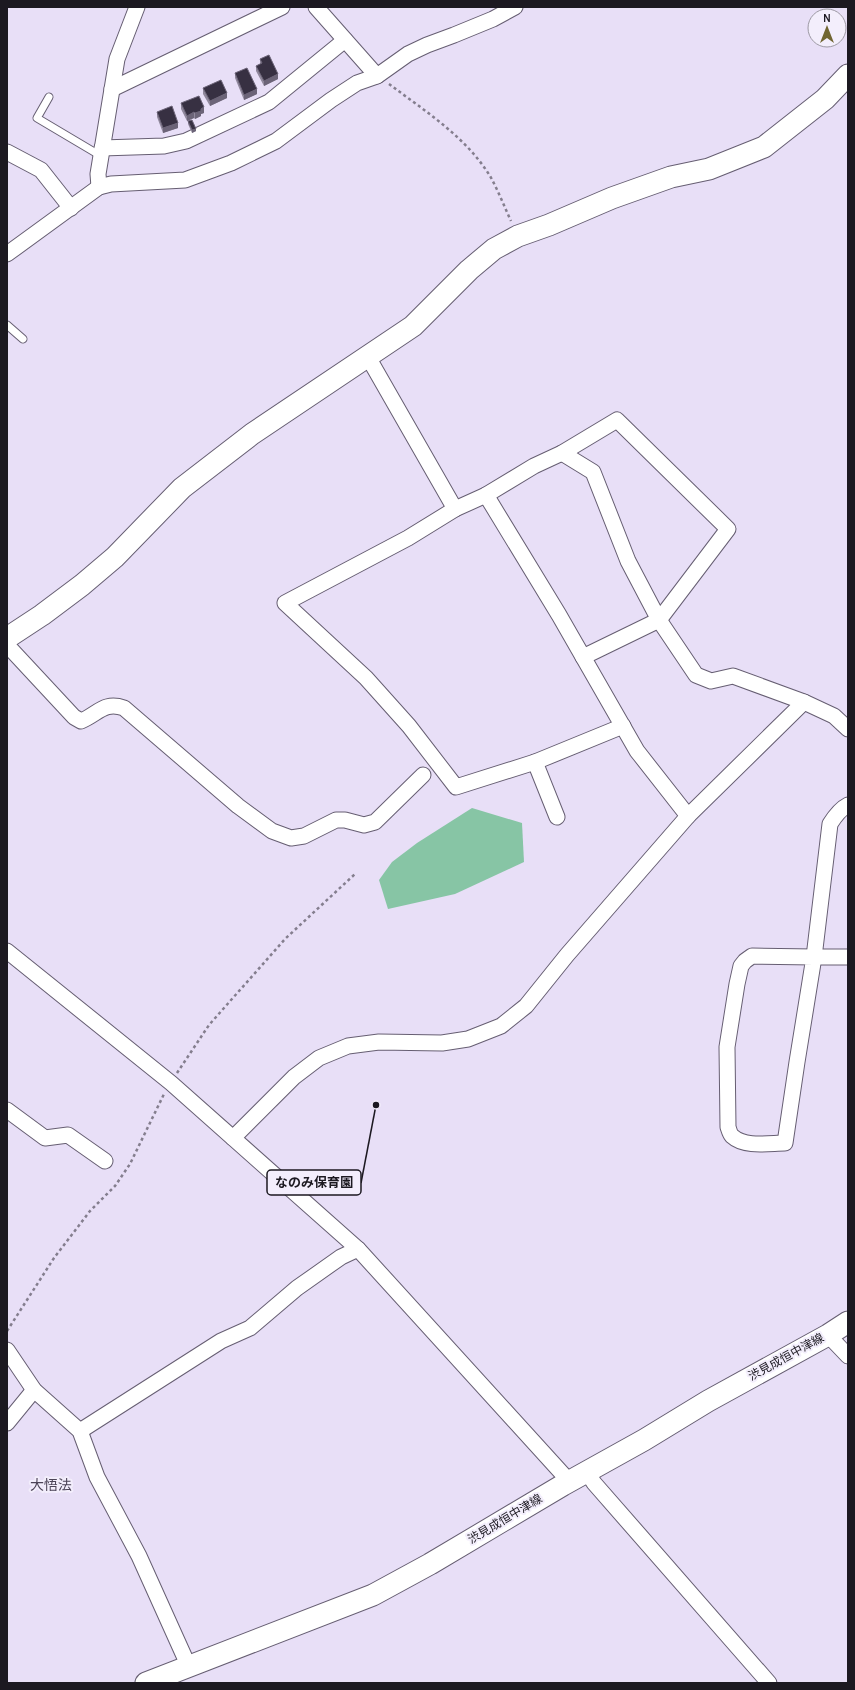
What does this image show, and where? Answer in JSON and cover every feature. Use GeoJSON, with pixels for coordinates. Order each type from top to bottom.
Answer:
{"type":"FeatureCollection","features":[{"type":"Feature","properties":{"kind":"street"},"geometry":{"type":"LineString","coordinates":[[99,187],[97,177],[117,59],[137,7]]}},
{"type":"Feature","properties":{"kind":"street"},"geometry":{"type":"LineString","coordinates":[[112,89],[282,7]]}},
{"type":"Feature","properties":{"kind":"street"},"geometry":{"type":"LineString","coordinates":[[316,7],[377,76]]}},
{"type":"Feature","properties":{"kind":"street"},"geometry":{"type":"LineString","coordinates":[[7,254],[99,187],[111,184],[193,179],[231,163],[276,141],[331,100],[357,83],[377,76],[408,54],[427,44],[493,19],[515,7]]}},
{"type":"Feature","properties":{"kind":"street"},"geometry":{"type":"LineString","coordinates":[[102,152],[164,146],[186,141],[269,102],[345,40]]}},
{"type":"Feature","properties":{"kind":"street"},"geometry":{"type":"LineString","coordinates":[[7,638],[42,615],[115,557],[182,488],[252,434],[413,326],[469,270],[494,249],[518,236],[612,198],[671,177],[709,169],[764,147],[825,99],[848,74]]}},
{"type":"Feature","properties":{"kind":"street"},"geometry":{"type":"LineString","coordinates":[[7,152],[41,170],[70,208]]}},
{"type":"Feature","properties":{"kind":"street"},"geometry":{"type":"LineString","coordinates":[[368,357],[455,509]]}},
{"type":"Feature","properties":{"kind":"street"},"geometry":{"type":"LineString","coordinates":[[584,657],[659,620],[728,529],[617,420],[562,453],[534,466],[486,495],[455,509],[408,538],[285,603],[366,678],[409,726],[456,787],[535,762],[623,726]]}},
{"type":"Feature","properties":{"kind":"street"},"geometry":{"type":"LineString","coordinates":[[562,453],[593,472],[628,561],[659,620],[696,675],[712,681],[733,676],[804,702],[834,716],[848,729]]}},
{"type":"Feature","properties":{"kind":"street"},"geometry":{"type":"LineString","coordinates":[[486,495],[584,657],[637,751],[688,816]]}},
{"type":"Feature","properties":{"kind":"street"},"geometry":{"type":"LineString","coordinates":[[7,645],[74,717],[80,721],[110,705],[124,708],[238,806],[272,831],[291,838],[304,836],[336,820],[346,820],[364,825],[375,822],[423,774]]}},
{"type":"Feature","properties":{"kind":"street"},"geometry":{"type":"LineString","coordinates":[[233,1138],[294,1077],[319,1058],[348,1046],[380,1042],[442,1043],[468,1039],[501,1026],[526,1006],[567,955],[688,816],[804,702]]}},
{"type":"Feature","properties":{"kind":"street"},"geometry":{"type":"LineString","coordinates":[[535,762],[557,817]]}},
{"type":"Feature","properties":{"kind":"street"},"geometry":{"type":"LineString","coordinates":[[848,805],[843,807],[836,814],[830,824],[814,957],[785,1143],[757,1143],[741,1141],[732,1135],[728,1127],[727,1047],[741,966],[744,961],[752,956],[814,957],[848,957]]}},
{"type":"Feature","properties":{"kind":"street"},"geometry":{"type":"LineString","coordinates":[[7,951],[171,1083],[358,1250],[578,1477],[594,1483],[769,1683]]}},
{"type":"Feature","properties":{"kind":"street"},"geometry":{"type":"LineString","coordinates":[[7,1110],[45,1138],[68,1135],[105,1161]]}},
{"type":"Feature","properties":{"kind":"street"},"geometry":{"type":"LineString","coordinates":[[80,1431],[221,1341],[250,1328],[297,1288],[335,1261],[358,1250]]}},
{"type":"Feature","properties":{"kind":"street","name":"渋見成恒中津線"},"geometry":{"type":"LineString","coordinates":[[146,1683],[373,1595],[430,1564],[759,1372],[828,1335],[848,1322]]}},
{"type":"Feature","properties":{"kind":"street"},"geometry":{"type":"LineString","coordinates":[[828,1335],[848,1356]]}},
{"type":"Feature","properties":{"kind":"street"},"geometry":{"type":"LineString","coordinates":[[7,1350],[34,1390],[80,1431],[97,1477],[139,1556],[189,1667]]}},
{"type":"Feature","properties":{"kind":"street"},"geometry":{"type":"LineString","coordinates":[[7,1423],[34,1390]]}},
{"type":"Feature","properties":{"kind":"lane"},"geometry":{"type":"LineString","coordinates":[[49,97],[37,118],[102,152]]}},
{"type":"Feature","properties":{"kind":"lane"},"geometry":{"type":"LineString","coordinates":[[7,325],[24,339]]}},
{"type":"Feature","properties":{"kind":"path"},"geometry":{"type":"LineString","coordinates":[[377,76],[443,124],[466,145],[490,176],[518,236]]}},
{"type":"Feature","properties":{"kind":"path"},"geometry":{"type":"LineString","coordinates":[[7,1331],[54,1258],[90,1211],[115,1186],[130,1164],[171,1083],[209,1025],[285,939],[355,874]]}},
{"type":"Feature","properties":{"kind":"green space"},"geometry":{"type":"Polygon","coordinates":[[[472,808],[522,823],[524,862],[455,894],[388,909],[379,880],[392,862],[417,843],[472,808]]]}},
{"type":"Feature","properties":{"kind":"building"},"geometry":{"type":"Polygon","coordinates":[[[269,55],[278,74],[264,81],[256,66],[262,63],[260,59],[269,55]]]}},
{"type":"Feature","properties":{"kind":"building"},"geometry":{"type":"Polygon","coordinates":[[[247,68],[257,89],[244,95],[235,73],[247,68]]]}},
{"type":"Feature","properties":{"kind":"building"},"geometry":{"type":"Polygon","coordinates":[[[221,80],[227,93],[210,101],[203,88],[221,80]]]}},
{"type":"Feature","properties":{"kind":"building"},"geometry":{"type":"Polygon","coordinates":[[[199,96],[204,107],[201,111],[194,112],[187,116],[181,103],[199,96]]]}},
{"type":"Feature","properties":{"kind":"building"},"geometry":{"type":"Polygon","coordinates":[[[172,106],[178,123],[163,128],[157,112],[172,106]]]}},
{"type":"Feature","properties":{"kind":"building"},"geometry":{"type":"Polygon","coordinates":[[[192,120],[196,129],[192,130],[188,121],[192,120]]]}},
{"type":"Feature","properties":{"kind":"place","name":"なのみ保育園"},"geometry":{"type":"Point","coordinates":[376,1105]}},
{"type":"Feature","properties":{"kind":"district","name":"大悟法"},"geometry":{"type":"Point","coordinates":[51,1485]}}]}
